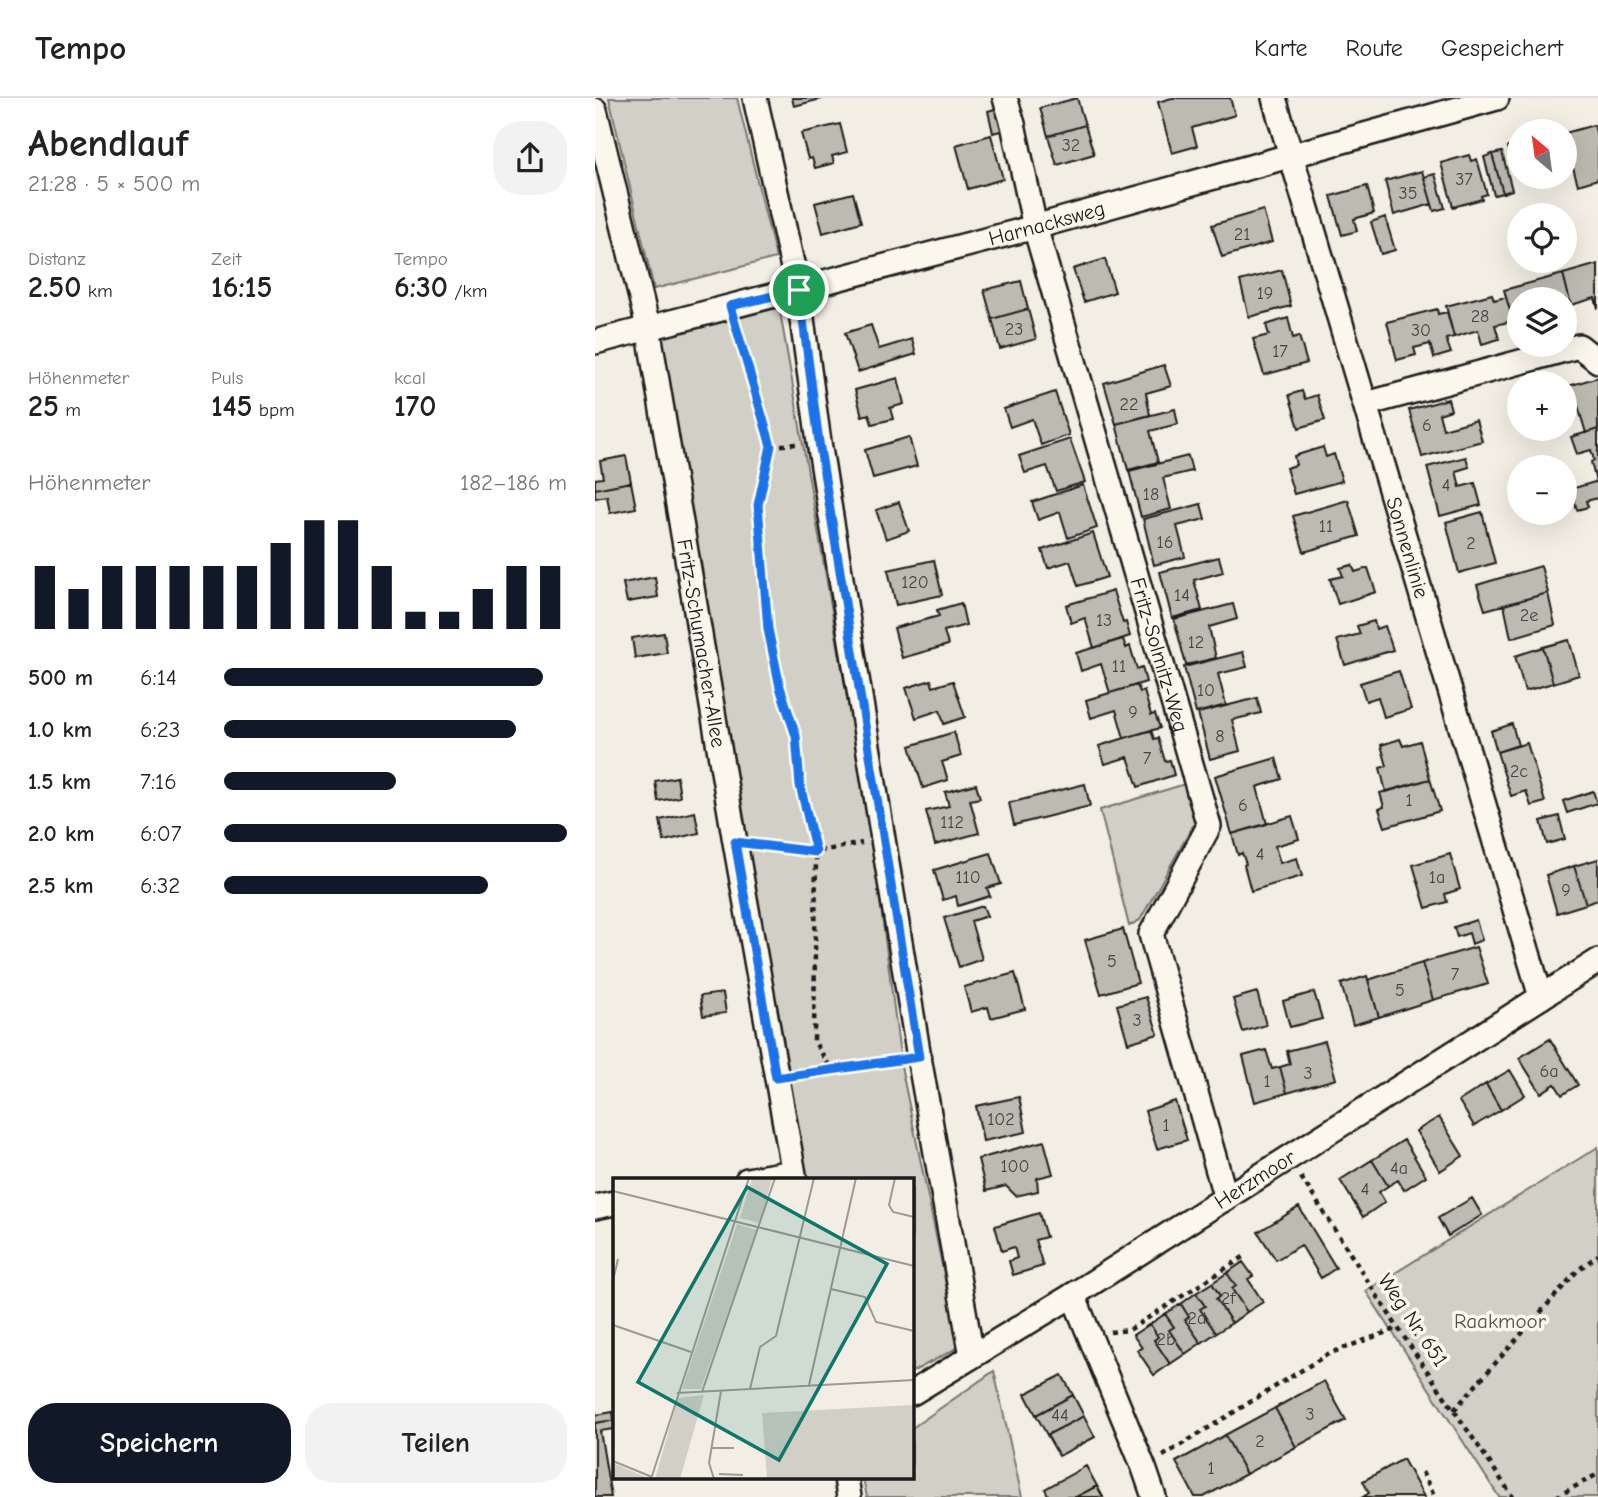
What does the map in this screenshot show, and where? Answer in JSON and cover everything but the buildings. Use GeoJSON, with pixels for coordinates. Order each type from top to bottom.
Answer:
{"type":"FeatureCollection","features":[{"type":"Feature","properties":{"kind":"street"},"geometry":{"type":"LineString","coordinates":[[755,98],[799,290],[821,456],[883,839],[972,1356]]}},
{"type":"Feature","properties":{"kind":"street","name":"Fritz-Solmitz-Weg"},"geometry":{"type":"LineString","coordinates":[[1005,98],[1035,227],[1209,825],[1151,934],[1226,1199]]}},
{"type":"Feature","properties":{"kind":"street","name":"Sonnenlinie"},"geometry":{"type":"LineString","coordinates":[[1274,98],[1541,998]]}},
{"type":"Feature","properties":{"kind":"street","name":"Harnacksweg"},"geometry":{"type":"LineString","coordinates":[[595,342],[1035,227],[1497,98]]}},
{"type":"Feature","properties":{"kind":"street","name":"Fritz-Schumacher-Allee"},"geometry":{"type":"LineString","coordinates":[[595,110],[648,327],[794,1176]]}},
{"type":"Feature","properties":{"kind":"street"},"geometry":{"type":"LineString","coordinates":[[1366,404],[1579,346],[1598,360]]}},
{"type":"Feature","properties":{"kind":"street","name":"Herzmoor"},"geometry":{"type":"LineString","coordinates":[[913,1392],[1226,1199],[1598,961]]}},
{"type":"Feature","properties":{"kind":"street"},"geometry":{"type":"LineString","coordinates":[[770,1178],[794,1176]]}},
{"type":"Feature","properties":{"kind":"street"},"geometry":{"type":"LineString","coordinates":[[595,1207],[613,1203]]}},
{"type":"Feature","properties":{"kind":"street"},"geometry":{"type":"LineString","coordinates":[[1073,1295],[1154,1497]]}},
{"type":"Feature","properties":{"kind":"path"},"geometry":{"type":"LineString","coordinates":[[730,306],[771,446],[758,505],[768,629],[780,687],[796,736],[800,785],[816,852],[814,1041],[831,1070]]}},
{"type":"Feature","properties":{"kind":"path"},"geometry":{"type":"LineString","coordinates":[[735,842],[816,852],[883,839]]}},
{"type":"Feature","properties":{"kind":"path"},"geometry":{"type":"LineString","coordinates":[[776,1078],[919,1057]]}},
{"type":"Feature","properties":{"kind":"path","name":"Weg Nr. 651"},"geometry":{"type":"LineString","coordinates":[[1289,1159],[1398,1328],[1513,1497]]}},
{"type":"Feature","properties":{"kind":"path"},"geometry":{"type":"LineString","coordinates":[[1454,1410],[1578,1270],[1598,1255]]}},
{"type":"Feature","properties":{"kind":"path"},"geometry":{"type":"LineString","coordinates":[[1089,1334],[1129,1330],[1245,1256]]}},
{"type":"Feature","properties":{"kind":"path"},"geometry":{"type":"LineString","coordinates":[[1144,1468],[1328,1354],[1398,1328]]}},
{"type":"Feature","properties":{"kind":"path"},"geometry":{"type":"LineString","coordinates":[[1422,1472],[1436,1497]]}},
{"type":"Feature","properties":{"kind":"path"},"geometry":{"type":"LineString","coordinates":[[1556,1497],[1598,1474]]}},
{"type":"Feature","properties":{"kind":"green space"},"geometry":{"type":"Polygon","coordinates":[[[609,98],[737,98],[776,258],[654,289],[609,98]]]}},
{"type":"Feature","properties":{"kind":"green space"},"geometry":{"type":"Polygon","coordinates":[[[779,306],[874,853],[902,1071],[959,1347],[913,1371],[913,1178],[807,1178],[771,1003],[657,335],[779,306]]]}},
{"type":"Feature","properties":{"kind":"green space"},"geometry":{"type":"Polygon","coordinates":[[[1185,784],[1195,822],[1140,920],[1129,926],[1100,810],[1185,784]]]}},
{"type":"Feature","properties":{"kind":"green space","name":"Raakmoor"},"geometry":{"type":"Polygon","coordinates":[[[1598,1147],[1598,1497],[1499,1497],[1366,1291],[1598,1147]]]}},
{"type":"Feature","properties":{"kind":"green space"},"geometry":{"type":"Polygon","coordinates":[[[994,1371],[1022,1497],[867,1497],[863,1480],[913,1480],[913,1427],[994,1371]]]}},
{"type":"Feature","properties":{"kind":"route"},"geometry":{"type":"LineString","coordinates":[[799,290],[819,442],[919,1057],[776,1078],[735,842],[816,852],[800,785],[796,736],[780,687],[768,629],[758,505],[771,446],[730,306],[799,290]]}}]}
